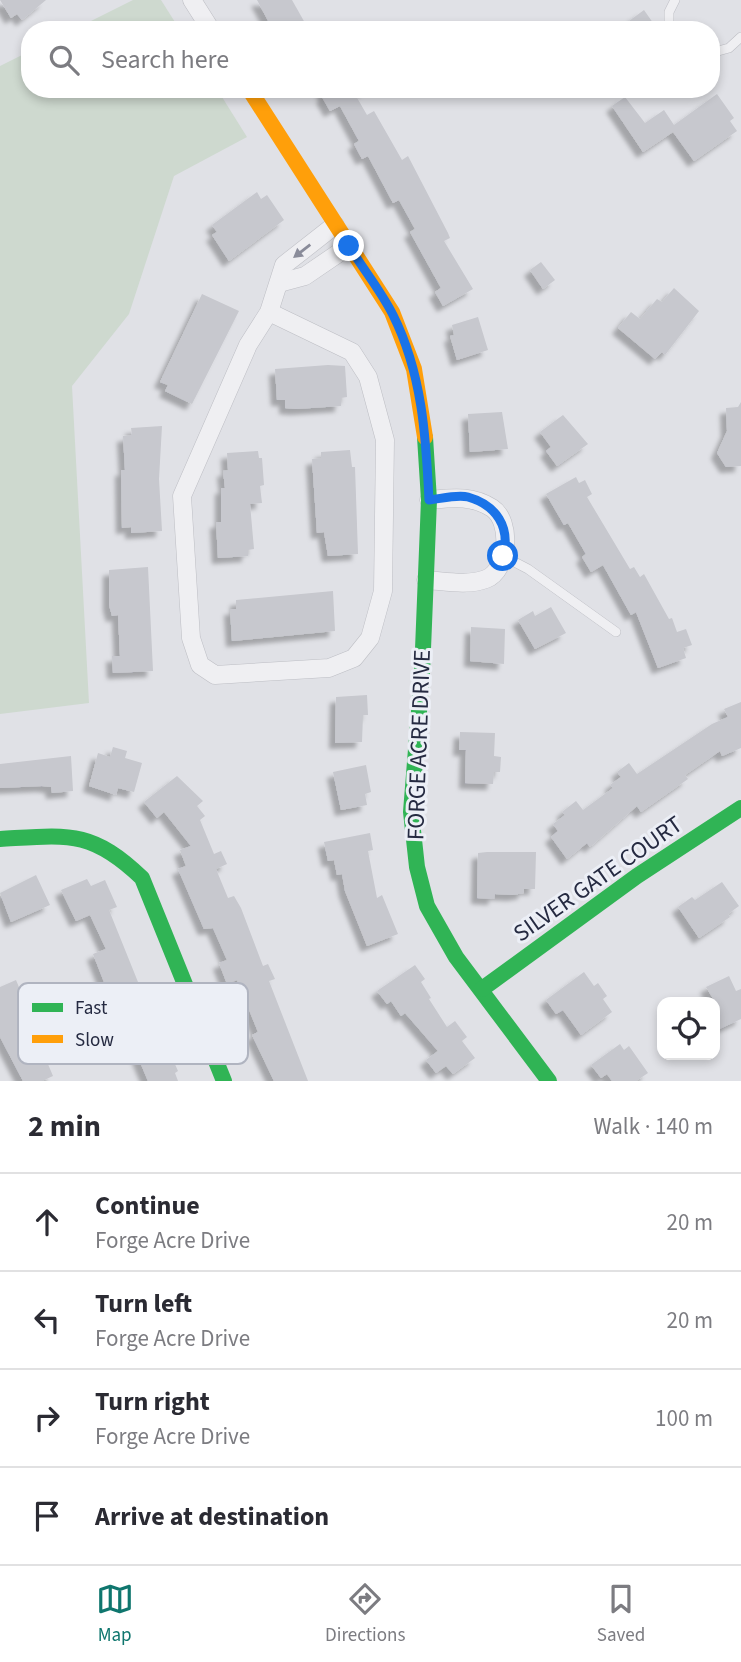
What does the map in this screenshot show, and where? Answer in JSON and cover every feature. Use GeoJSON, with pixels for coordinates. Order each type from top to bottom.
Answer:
{"type":"FeatureCollection","features":[{"type":"Feature","properties":{"kind":"street"},"geometry":{"type":"LineString","coordinates":[[192,0],[205,21]]}},
{"type":"Feature","properties":{"kind":"street","name":"FORGE ACRE DRIVE"},"geometry":{"type":"LineString","coordinates":[[255,98],[392,312],[414,369],[426,443],[429,500],[411,812],[416,867],[427,906],[456,957],[549,1081]]}},
{"type":"Feature","properties":{"kind":"street"},"geometry":{"type":"LineString","coordinates":[[268,312],[352,352],[368,377],[385,440],[383,591],[370,638],[354,658],[329,668],[215,675],[200,665],[191,638],[182,496],[243,356],[268,312],[284,265],[335,225]]}},
{"type":"Feature","properties":{"kind":"street"},"geometry":{"type":"LineString","coordinates":[[279,283],[305,276],[349,246]]}},
{"type":"Feature","properties":{"kind":"street"},"geometry":{"type":"LineString","coordinates":[[426,580],[469,582],[486,579],[501,563],[503,556],[503,529],[500,516],[493,509],[466,497],[429,500]]}},
{"type":"Feature","properties":{"kind":"street","name":"SILVER GATE COURT"},"geometry":{"type":"LineString","coordinates":[[482,989],[637,876],[741,808]]}},
{"type":"Feature","properties":{"kind":"street"},"geometry":{"type":"LineString","coordinates":[[0,839],[92,838],[119,854],[142,878],[184,983]]}},
{"type":"Feature","properties":{"kind":"street"},"geometry":{"type":"LineString","coordinates":[[217,1064],[224,1081]]}},
{"type":"Feature","properties":{"kind":"lane"},"geometry":{"type":"LineString","coordinates":[[669,21],[669,12],[675,0]]}},
{"type":"Feature","properties":{"kind":"lane"},"geometry":{"type":"LineString","coordinates":[[720,50],[729,48],[741,37]]}},
{"type":"Feature","properties":{"kind":"lane"},"geometry":{"type":"LineString","coordinates":[[503,556],[528,569],[616,632]]}},
{"type":"Feature","properties":{"kind":"shaded area"},"geometry":{"type":"Polygon","coordinates":[[[133,0],[161,0],[174,21],[91,21],[133,0]]]}},
{"type":"Feature","properties":{"kind":"shaded area"},"geometry":{"type":"Polygon","coordinates":[[[21,56],[21,98],[223,98],[247,137],[174,176],[129,314],[72,386],[89,703],[0,714],[0,66],[21,56]]]}},
{"type":"Feature","properties":{"kind":"building"},"geometry":{"type":"Polygon","coordinates":[[[0,0],[46,0],[22,20],[17,14],[11,18],[0,0]]]}},
{"type":"Feature","properties":{"kind":"building"},"geometry":{"type":"Polygon","coordinates":[[[257,0],[292,0],[304,21],[268,21],[257,0]]]}},
{"type":"Feature","properties":{"kind":"building"},"geometry":{"type":"Polygon","coordinates":[[[644,10],[652,21],[629,21],[644,10]]]}},
{"type":"Feature","properties":{"kind":"building"},"geometry":{"type":"Polygon","coordinates":[[[323,98],[357,98],[367,115],[374,111],[402,160],[408,156],[448,233],[450,238],[444,241],[473,289],[443,306],[435,292],[441,288],[410,232],[415,229],[399,200],[393,203],[368,156],[362,159],[354,144],[359,141],[340,106],[330,111],[323,98]]]}},
{"type":"Feature","properties":{"kind":"building"},"geometry":{"type":"Polygon","coordinates":[[[626,98],[645,123],[664,110],[674,125],[711,98],[720,98],[734,118],[730,121],[737,131],[694,161],[673,132],[643,152],[612,106],[626,98]]]}},
{"type":"Feature","properties":{"kind":"building"},"geometry":{"type":"Polygon","coordinates":[[[257,192],[261,199],[267,195],[284,220],[229,261],[212,235],[217,232],[212,225],[257,192]]]}},
{"type":"Feature","properties":{"kind":"building"},"geometry":{"type":"Polygon","coordinates":[[[541,262],[555,280],[543,289],[530,270],[541,262]]]}},
{"type":"Feature","properties":{"kind":"building"},"geometry":{"type":"Polygon","coordinates":[[[674,288],[699,311],[665,355],[662,352],[655,359],[618,328],[631,312],[640,319],[657,299],[662,302],[674,288]]]}},
{"type":"Feature","properties":{"kind":"building"},"geometry":{"type":"Polygon","coordinates":[[[202,294],[239,311],[192,404],[165,391],[168,385],[160,382],[202,294]]]}},
{"type":"Feature","properties":{"kind":"building"},"geometry":{"type":"Polygon","coordinates":[[[478,317],[488,350],[457,360],[450,336],[454,335],[452,325],[478,317]]]}},
{"type":"Feature","properties":{"kind":"building"},"geometry":{"type":"Polygon","coordinates":[[[345,366],[347,397],[341,398],[341,406],[285,408],[285,400],[277,400],[275,369],[345,366]]]}},
{"type":"Feature","properties":{"kind":"building"},"geometry":{"type":"Polygon","coordinates":[[[741,402],[741,466],[726,467],[717,453],[727,431],[726,408],[738,407],[741,402]]]}},
{"type":"Feature","properties":{"kind":"building"},"geometry":{"type":"Polygon","coordinates":[[[502,412],[508,449],[470,452],[468,414],[502,412]]]}},
{"type":"Feature","properties":{"kind":"building"},"geometry":{"type":"Polygon","coordinates":[[[563,415],[588,444],[557,466],[546,451],[551,447],[540,432],[563,415]]]}},
{"type":"Feature","properties":{"kind":"building"},"geometry":{"type":"Polygon","coordinates":[[[162,426],[159,479],[162,531],[131,533],[131,527],[122,528],[121,470],[125,470],[123,436],[132,435],[131,428],[162,426]]]}},
{"type":"Feature","properties":{"kind":"building"},"geometry":{"type":"Polygon","coordinates":[[[350,450],[352,467],[355,467],[358,554],[328,556],[324,532],[317,533],[312,459],[321,458],[321,452],[350,450]]]}},
{"type":"Feature","properties":{"kind":"building"},"geometry":{"type":"Polygon","coordinates":[[[258,451],[259,458],[262,458],[264,485],[260,486],[262,503],[250,504],[254,549],[248,550],[248,556],[218,558],[216,522],[221,522],[221,488],[225,488],[223,471],[228,470],[227,453],[258,451]]]}},
{"type":"Feature","properties":{"kind":"building"},"geometry":{"type":"Polygon","coordinates":[[[576,477],[579,483],[585,480],[592,494],[587,497],[630,569],[634,567],[640,577],[644,574],[669,619],[672,618],[677,632],[686,629],[692,645],[683,648],[686,658],[658,668],[636,612],[631,615],[603,565],[591,572],[582,557],[586,554],[568,523],[564,525],[546,494],[576,477]]]}},
{"type":"Feature","properties":{"kind":"building"},"geometry":{"type":"Polygon","coordinates":[[[148,567],[153,671],[113,673],[112,656],[120,656],[118,615],[112,616],[109,605],[109,570],[148,567]]]}},
{"type":"Feature","properties":{"kind":"building"},"geometry":{"type":"Polygon","coordinates":[[[333,591],[335,631],[232,641],[230,609],[236,609],[236,600],[333,591]]]}},
{"type":"Feature","properties":{"kind":"building"},"geometry":{"type":"Polygon","coordinates":[[[551,607],[566,633],[535,649],[518,620],[533,611],[535,616],[551,607]]]}},
{"type":"Feature","properties":{"kind":"building"},"geometry":{"type":"Polygon","coordinates":[[[471,627],[505,629],[504,664],[470,661],[471,627]]]}},
{"type":"Feature","properties":{"kind":"building"},"geometry":{"type":"Polygon","coordinates":[[[367,695],[368,715],[363,715],[362,742],[335,743],[336,697],[367,695]]]}},
{"type":"Feature","properties":{"kind":"building"},"geometry":{"type":"Polygon","coordinates":[[[741,702],[741,748],[722,756],[720,751],[685,775],[688,779],[641,812],[637,806],[590,847],[587,843],[567,859],[551,837],[558,831],[553,824],[565,815],[562,812],[576,801],[583,810],[613,788],[610,785],[621,777],[617,772],[629,763],[637,774],[712,724],[728,717],[724,709],[741,702]]]}},
{"type":"Feature","properties":{"kind":"building"},"geometry":{"type":"Polygon","coordinates":[[[460,732],[495,733],[494,756],[501,757],[500,772],[494,772],[493,784],[465,783],[466,750],[459,750],[460,732]]]}},
{"type":"Feature","properties":{"kind":"building"},"geometry":{"type":"Polygon","coordinates":[[[113,747],[127,751],[125,758],[142,763],[134,792],[118,788],[116,795],[89,786],[98,753],[110,757],[113,747]]]}},
{"type":"Feature","properties":{"kind":"building"},"geometry":{"type":"Polygon","coordinates":[[[71,756],[73,791],[52,793],[51,787],[42,786],[0,788],[0,764],[71,756]]]}},
{"type":"Feature","properties":{"kind":"building"},"geometry":{"type":"Polygon","coordinates":[[[366,765],[371,792],[365,794],[367,805],[341,810],[333,772],[366,765]]]}},
{"type":"Feature","properties":{"kind":"building"},"geometry":{"type":"Polygon","coordinates":[[[177,776],[203,801],[197,806],[205,816],[200,820],[214,854],[221,851],[227,864],[216,869],[228,898],[234,896],[241,908],[263,966],[268,964],[275,979],[269,981],[308,1081],[274,1081],[252,1035],[258,1032],[248,1007],[248,983],[238,983],[237,980],[227,983],[219,963],[227,960],[213,928],[204,929],[178,869],[186,866],[180,850],[191,846],[164,812],[157,818],[144,802],[177,776]]]}},
{"type":"Feature","properties":{"kind":"building"},"geometry":{"type":"Polygon","coordinates":[[[370,833],[373,850],[368,851],[377,898],[382,895],[398,934],[367,946],[345,891],[342,874],[337,875],[334,860],[328,861],[324,842],[370,833]]]}},
{"type":"Feature","properties":{"kind":"building"},"geometry":{"type":"Polygon","coordinates":[[[536,852],[535,889],[524,889],[524,893],[513,895],[495,894],[494,899],[477,898],[478,853],[536,852]]]}},
{"type":"Feature","properties":{"kind":"building"},"geometry":{"type":"Polygon","coordinates":[[[36,875],[50,905],[11,922],[0,893],[36,875]]]}},
{"type":"Feature","properties":{"kind":"building"},"geometry":{"type":"Polygon","coordinates":[[[87,879],[91,886],[105,880],[117,907],[109,910],[138,982],[104,983],[93,954],[106,949],[90,915],[76,921],[61,890],[87,879]]]}},
{"type":"Feature","properties":{"kind":"building"},"geometry":{"type":"Polygon","coordinates":[[[722,882],[739,906],[728,914],[730,917],[699,938],[678,907],[692,897],[695,900],[722,882]]]}},
{"type":"Feature","properties":{"kind":"building"},"geometry":{"type":"Polygon","coordinates":[[[415,965],[425,979],[421,982],[431,998],[429,999],[447,1027],[455,1021],[467,1037],[462,1041],[475,1058],[453,1074],[446,1066],[436,1073],[426,1060],[438,1051],[405,1013],[401,1016],[391,1001],[387,1004],[377,991],[415,965]]]}},
{"type":"Feature","properties":{"kind":"building"},"geometry":{"type":"Polygon","coordinates":[[[584,972],[594,986],[598,983],[607,996],[603,999],[612,1012],[581,1035],[563,1010],[556,1014],[546,1000],[584,972]]]}},
{"type":"Feature","properties":{"kind":"building"},"geometry":{"type":"Polygon","coordinates":[[[729,976],[736,991],[741,989],[741,1019],[720,1029],[720,997],[712,997],[706,987],[729,976]]]}},
{"type":"Feature","properties":{"kind":"building"},"geometry":{"type":"Polygon","coordinates":[[[16,980],[18,985],[18,1064],[48,1064],[53,1076],[42,1081],[23,1081],[0,1037],[0,987],[16,980]]]}},
{"type":"Feature","properties":{"kind":"building"},"geometry":{"type":"Polygon","coordinates":[[[620,1044],[624,1050],[629,1046],[648,1073],[636,1081],[612,1081],[607,1074],[601,1078],[591,1065],[620,1044]]]}},
{"type":"Feature","properties":{"kind":"building"},"geometry":{"type":"Polygon","coordinates":[[[141,1064],[175,1064],[178,1081],[148,1081],[141,1064]]]}},
{"type":"Feature","properties":{"kind":"traffic: fast"},"geometry":{"type":"LineString","coordinates":[[425,437],[429,500],[422,674],[411,812],[417,867],[427,906],[456,957],[549,1081]]}},
{"type":"Feature","properties":{"kind":"traffic: fast"},"geometry":{"type":"LineString","coordinates":[[482,989],[637,876],[741,808]]}},
{"type":"Feature","properties":{"kind":"traffic: fast"},"geometry":{"type":"LineString","coordinates":[[0,839],[77,839],[92,843],[124,862],[142,878],[184,983]]}},
{"type":"Feature","properties":{"kind":"traffic: fast"},"geometry":{"type":"LineString","coordinates":[[217,1064],[224,1081]]}},
{"type":"Feature","properties":{"kind":"traffic: slow"},"geometry":{"type":"LineString","coordinates":[[255,98],[392,312],[414,369],[425,437]]}},
{"type":"Feature","properties":{"kind":"route"},"geometry":{"type":"LineString","coordinates":[[349,246],[392,312],[414,369],[426,443],[429,500],[466,497],[493,509],[500,516],[503,529],[503,556]]}}]}
